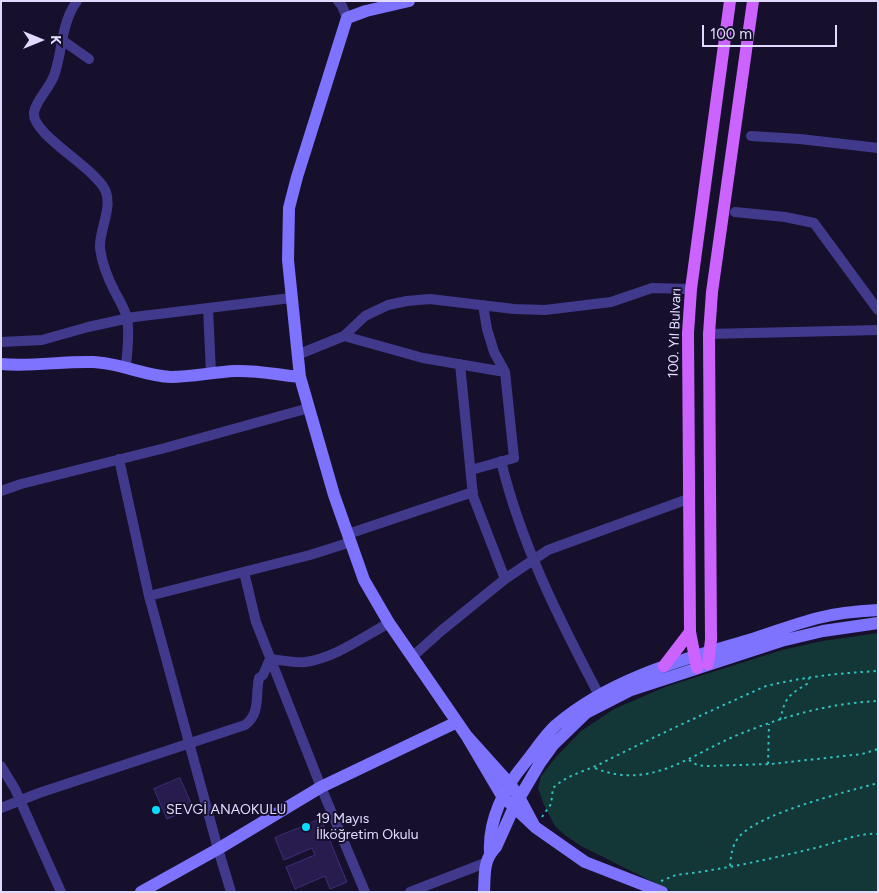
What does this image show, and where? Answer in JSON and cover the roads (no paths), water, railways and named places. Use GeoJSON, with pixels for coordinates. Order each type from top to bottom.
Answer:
{"type":"FeatureCollection","features":[{"type":"Feature","properties":{"kind":"main road","name":"100. Yıl Bulvarı"},"geometry":{"type":"LineString","coordinates":[[703,660],[690,632],[688,333],[691,289],[730,1]]}},
{"type":"Feature","properties":{"kind":"main road"},"geometry":{"type":"LineString","coordinates":[[703,660],[709,334],[712,292],[752,1]]}},
{"type":"Feature","properties":{"kind":"main road"},"geometry":{"type":"LineString","coordinates":[[664,666],[690,632]]}},
{"type":"Feature","properties":{"kind":"street"},"geometry":{"type":"LineString","coordinates":[[78,1],[63,31],[53,80],[37,105],[34,119],[37,125],[98,180],[106,191],[107,202],[100,239],[102,260],[104,270],[127,318],[126,367]]}},
{"type":"Feature","properties":{"kind":"street"},"geometry":{"type":"LineString","coordinates":[[338,1],[347,18],[289,208],[288,260],[300,377],[308,408],[364,580],[389,623],[458,722],[502,796],[517,802]]}},
{"type":"Feature","properties":{"kind":"street"},"geometry":{"type":"LineString","coordinates":[[347,18],[409,1]]}},
{"type":"Feature","properties":{"kind":"street"},"geometry":{"type":"LineString","coordinates":[[62,40],[89,59]]}},
{"type":"Feature","properties":{"kind":"street"},"geometry":{"type":"LineString","coordinates":[[751,136],[800,139],[878,148]]}},
{"type":"Feature","properties":{"kind":"street"},"geometry":{"type":"LineString","coordinates":[[735,212],[785,217],[814,223],[878,310]]}},
{"type":"Feature","properties":{"kind":"street"},"geometry":{"type":"LineString","coordinates":[[297,355],[344,336],[365,316],[388,305],[407,301],[430,299],[514,309],[570,308],[611,302],[652,288],[691,289]]}},
{"type":"Feature","properties":{"kind":"street"},"geometry":{"type":"LineString","coordinates":[[1,342],[42,340],[127,318],[292,298]]}},
{"type":"Feature","properties":{"kind":"street"},"geometry":{"type":"LineString","coordinates":[[471,470],[514,458],[505,372],[494,352],[487,329],[483,305]]}},
{"type":"Feature","properties":{"kind":"street"},"geometry":{"type":"LineString","coordinates":[[208,308],[211,373]]}},
{"type":"Feature","properties":{"kind":"street"},"geometry":{"type":"LineString","coordinates":[[709,334],[878,330]]}},
{"type":"Feature","properties":{"kind":"street"},"geometry":{"type":"LineString","coordinates":[[344,336],[423,358],[505,372]]}},
{"type":"Feature","properties":{"kind":"street"},"geometry":{"type":"LineString","coordinates":[[1,364],[26,365],[90,362],[111,363],[170,377],[211,373],[257,372],[300,377]]}},
{"type":"Feature","properties":{"kind":"street"},"geometry":{"type":"LineString","coordinates":[[460,364],[473,492],[505,579]]}},
{"type":"Feature","properties":{"kind":"street"},"geometry":{"type":"LineString","coordinates":[[1,491],[21,484],[308,408]]}},
{"type":"Feature","properties":{"kind":"street"},"geometry":{"type":"LineString","coordinates":[[119,459],[149,596],[231,892]]}},
{"type":"Feature","properties":{"kind":"street"},"geometry":{"type":"LineString","coordinates":[[501,461],[509,495],[532,559],[560,621],[599,695]]}},
{"type":"Feature","properties":{"kind":"street"},"geometry":{"type":"LineString","coordinates":[[149,596],[244,572],[349,538],[473,492]]}},
{"type":"Feature","properties":{"kind":"street"},"geometry":{"type":"LineString","coordinates":[[412,657],[441,631],[532,559],[548,550],[688,499]]}},
{"type":"Feature","properties":{"kind":"street"},"geometry":{"type":"LineString","coordinates":[[244,572],[256,622],[270,659],[321,787],[366,892]]}},
{"type":"Feature","properties":{"kind":"street"},"geometry":{"type":"LineString","coordinates":[[410,892],[488,858],[496,847],[517,802],[540,762],[553,745],[586,713],[631,690],[703,660],[818,618],[878,610]]}},
{"type":"Feature","properties":{"kind":"street"},"geometry":{"type":"LineString","coordinates":[[270,659],[304,662],[321,658],[338,651],[389,623]]}},
{"type":"Feature","properties":{"kind":"street"},"geometry":{"type":"LineString","coordinates":[[484,892],[489,838],[502,796],[518,772],[555,727],[576,710],[599,695],[625,682],[664,666],[703,660],[823,631],[878,623]]}},
{"type":"Feature","properties":{"kind":"street"},"geometry":{"type":"LineString","coordinates":[[1,808],[39,793],[245,725],[251,721],[255,714],[259,678],[263,675],[270,659]]}},
{"type":"Feature","properties":{"kind":"street"},"geometry":{"type":"LineString","coordinates":[[141,892],[218,849],[321,787],[458,722]]}},
{"type":"Feature","properties":{"kind":"street"},"geometry":{"type":"LineString","coordinates":[[466,735],[510,784],[517,802],[535,827],[585,862],[659,890]]}},
{"type":"Feature","properties":{"kind":"street"},"geometry":{"type":"LineString","coordinates":[[1,766],[20,800],[61,892]]}},
{"type":"Feature","properties":{"kind":"place","name":"SEVGİ ANAOKULU"},"geometry":{"type":"Point","coordinates":[156,810]}},
{"type":"Feature","properties":{"kind":"place","name":"19 Mayıs İlköğretim Okulu"},"geometry":{"type":"Point","coordinates":[306,827]}}]}
